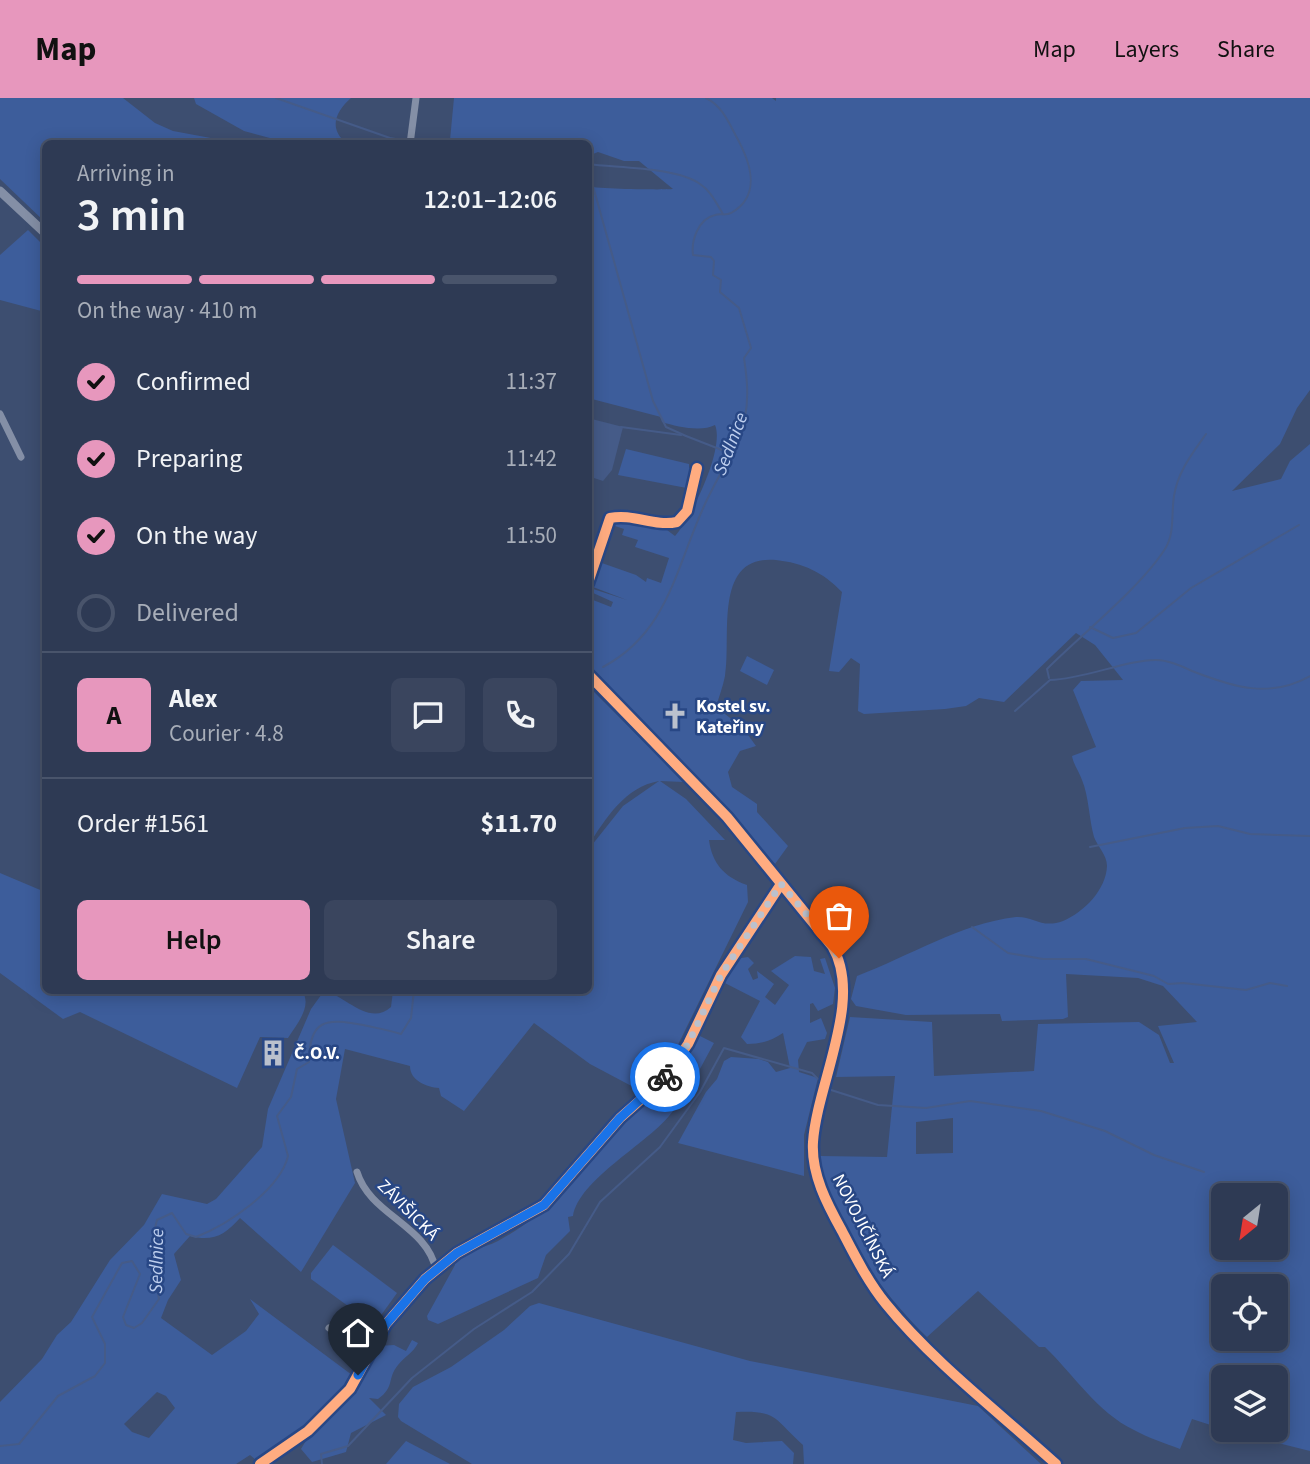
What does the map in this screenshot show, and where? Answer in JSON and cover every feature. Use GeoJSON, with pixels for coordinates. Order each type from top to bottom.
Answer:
{"type":"FeatureCollection","features":[{"type":"Feature","properties":{"kind":"street"},"geometry":{"type":"LineString","coordinates":[[411,140],[416,98]]}},
{"type":"Feature","properties":{"kind":"street"},"geometry":{"type":"LineString","coordinates":[[0,191],[42,230]]}},
{"type":"Feature","properties":{"kind":"street"},"geometry":{"type":"LineString","coordinates":[[0,414],[21,457]]}},
{"type":"Feature","properties":{"kind":"street"},"geometry":{"type":"LineString","coordinates":[[592,571],[610,517],[623,516],[656,523],[677,522],[687,511],[698,468]]}},
{"type":"Feature","properties":{"kind":"street","name":"NOVOJIČÍNSKÁ"},"geometry":{"type":"LineString","coordinates":[[592,678],[696,783],[832,946],[845,979],[813,1140],[815,1169],[835,1219],[887,1306],[1056,1464]]}},
{"type":"Feature","properties":{"kind":"street","name":"ZÁVIŠICKÁ"},"geometry":{"type":"LineString","coordinates":[[260,1464],[308,1431],[350,1389],[386,1324],[436,1270],[457,1253],[544,1205],[620,1118],[663,1080],[688,1044],[721,975],[781,884]]}},
{"type":"Feature","properties":{"kind":"street","name":"ZÁVIŠICKÁ"},"geometry":{"type":"LineString","coordinates":[[357,1172],[371,1198],[426,1246],[436,1270]]}},
{"type":"Feature","properties":{"kind":"street"},"geometry":{"type":"LineString","coordinates":[[329,1328],[368,1356]]}},
{"type":"Feature","properties":{"kind":"shaded area"},"geometry":{"type":"Polygon","coordinates":[[[0,98],[123,98],[155,123],[173,131],[222,140],[42,140],[42,219],[0,179],[0,98]]]}},
{"type":"Feature","properties":{"kind":"shaded area"},"geometry":{"type":"Polygon","coordinates":[[[194,98],[351,98],[341,108],[336,120],[343,140],[277,140],[244,131],[196,104],[194,98]]]}},
{"type":"Feature","properties":{"kind":"shaded area"},"geometry":{"type":"Polygon","coordinates":[[[454,98],[772,98],[776,101],[776,98],[1310,98],[1310,390],[1297,408],[1280,444],[1232,491],[1281,479],[1290,461],[1310,444],[1310,1451],[1274,1442],[1288,1442],[1288,1365],[1211,1365],[1211,1425],[1192,1419],[1180,1449],[1139,1433],[1109,1414],[1045,1347],[1039,1347],[978,1291],[927,1337],[876,1278],[845,1230],[824,1182],[819,1159],[820,1156],[887,1157],[895,1076],[836,1077],[850,1017],[932,1022],[934,1076],[1034,1071],[1038,1024],[1139,1022],[1159,1035],[1170,1063],[1174,1063],[1158,1026],[1197,1022],[1163,986],[1138,978],[1066,974],[1068,1017],[1063,1019],[1002,1021],[1000,1014],[906,1015],[856,1006],[851,999],[857,976],[955,933],[1016,917],[1049,924],[1063,921],[1086,906],[1098,892],[1106,875],[1107,862],[1094,837],[1084,787],[1072,756],[1096,747],[1073,690],[1081,681],[1123,680],[1095,645],[1076,633],[1004,702],[979,698],[966,706],[945,709],[864,714],[858,711],[860,664],[851,658],[839,672],[829,671],[842,592],[820,574],[795,563],[776,560],[756,562],[742,570],[729,601],[727,660],[716,707],[743,728],[756,746],[740,751],[728,772],[732,787],[757,804],[757,812],[788,846],[775,864],[592,669],[592,600],[611,607],[613,602],[592,592],[592,589],[627,600],[593,587],[599,562],[636,575],[646,582],[647,578],[661,583],[669,558],[635,547],[638,540],[622,535],[624,529],[615,526],[619,518],[663,527],[675,536],[698,499],[711,465],[717,436],[715,425],[696,428],[675,426],[662,422],[661,417],[592,399],[592,187],[673,189],[639,161],[624,161],[598,152],[592,154],[592,140],[450,140],[454,98]],[[953,1118],[916,1122],[916,1154],[953,1153],[953,1118]]]}},
{"type":"Feature","properties":{"kind":"shaded area"},"geometry":{"type":"Polygon","coordinates":[[[28,230],[42,244],[42,311],[0,300],[0,255],[28,230]]]}},
{"type":"Feature","properties":{"kind":"shaded area"},"geometry":{"type":"Polygon","coordinates":[[[592,419],[623,427],[612,470],[603,481],[592,477],[592,419]]]}},
{"type":"Feature","properties":{"kind":"shaded area"},"geometry":{"type":"Polygon","coordinates":[[[626,449],[689,464],[689,468],[693,469],[692,489],[618,475],[626,449]]]}},
{"type":"Feature","properties":{"kind":"shaded area"},"geometry":{"type":"Polygon","coordinates":[[[747,656],[774,670],[767,685],[740,671],[747,656]]]}},
{"type":"Feature","properties":{"kind":"shaded area"},"geometry":{"type":"Polygon","coordinates":[[[592,690],[684,782],[660,781],[686,799],[725,840],[709,840],[713,856],[720,868],[747,885],[748,902],[669,1063],[654,1080],[639,1090],[590,1064],[534,1023],[464,1111],[441,1096],[439,1088],[425,1085],[416,1079],[410,1066],[345,1049],[336,1099],[355,1183],[301,1272],[240,1218],[218,1236],[190,1236],[174,1254],[181,1280],[168,1300],[161,1318],[212,1355],[246,1331],[259,1314],[250,1299],[352,1375],[343,1387],[309,1423],[256,1460],[250,1455],[236,1464],[0,1464],[0,1402],[42,1359],[57,1335],[71,1322],[110,1260],[144,1225],[162,1194],[207,1204],[216,1199],[262,1147],[268,1109],[311,1009],[322,994],[332,994],[374,1014],[391,1007],[393,994],[592,994],[592,845],[623,806],[659,781],[636,790],[609,815],[592,840],[592,690]],[[157,1392],[124,1424],[132,1432],[149,1438],[175,1408],[166,1396],[157,1392]]]}},
{"type":"Feature","properties":{"kind":"shaded area"},"geometry":{"type":"Polygon","coordinates":[[[0,873],[42,891],[42,994],[304,994],[306,1003],[288,1038],[260,1037],[237,1088],[80,1012],[63,1019],[0,973],[0,873]]]}},
{"type":"Feature","properties":{"kind":"shaded area"},"geometry":{"type":"Polygon","coordinates":[[[795,956],[811,957],[814,971],[825,974],[820,959],[825,958],[835,988],[833,1004],[818,1011],[813,1003],[810,1004],[810,1023],[821,1018],[827,1033],[825,1039],[807,1042],[798,1060],[799,1072],[818,1078],[804,1135],[804,1176],[678,1143],[706,1092],[717,1079],[724,1061],[731,1057],[759,1059],[768,1062],[776,1072],[790,1068],[783,1033],[770,1040],[747,1044],[741,1037],[760,1001],[721,981],[735,959],[748,957],[754,963],[748,969],[753,980],[758,978],[757,971],[774,984],[765,997],[775,1005],[789,985],[771,971],[795,956]]]}},
{"type":"Feature","properties":{"kind":"shaded area"},"geometry":{"type":"Polygon","coordinates":[[[696,1034],[714,1043],[688,1090],[658,1127],[587,1189],[573,1216],[568,1217],[570,1231],[546,1255],[538,1278],[438,1324],[428,1320],[427,1316],[455,1265],[454,1261],[512,1233],[550,1202],[639,1107],[655,1092],[659,1093],[676,1072],[696,1034]]]}},
{"type":"Feature","properties":{"kind":"shaded area"},"geometry":{"type":"Polygon","coordinates":[[[333,1245],[397,1293],[374,1325],[311,1279],[311,1273],[333,1245]]]}},
{"type":"Feature","properties":{"kind":"shaded area"},"geometry":{"type":"Polygon","coordinates":[[[539,1303],[750,1361],[978,1406],[1041,1464],[804,1464],[803,1445],[774,1418],[760,1413],[736,1412],[733,1440],[746,1443],[782,1441],[794,1453],[793,1464],[472,1464],[401,1421],[398,1417],[399,1404],[413,1387],[451,1367],[504,1330],[530,1306],[539,1303]]]}},
{"type":"Feature","properties":{"kind":"shaded area"},"geometry":{"type":"Polygon","coordinates":[[[412,1340],[418,1343],[395,1370],[387,1390],[378,1399],[369,1398],[386,1415],[351,1433],[346,1452],[312,1462],[301,1449],[356,1385],[359,1387],[378,1346],[394,1345],[406,1351],[412,1340]]]}},
{"type":"Feature","properties":{"kind":"shaded area"},"geometry":{"type":"Polygon","coordinates":[[[406,1441],[450,1464],[386,1464],[406,1441]]]}},
{"type":"Feature","properties":{"kind":"waterway"},"geometry":{"type":"LineString","coordinates":[[276,98],[401,140]]}},
{"type":"Feature","properties":{"kind":"waterway","name":"Sedlnice"},"geometry":{"type":"LineString","coordinates":[[603,667],[625,652],[643,635],[657,616],[745,417],[747,388],[744,358],[751,348],[739,308],[720,292],[721,280],[713,275],[714,261],[711,257],[693,255],[693,249],[697,231],[704,221],[715,215],[731,213],[741,206],[747,197],[751,177],[746,156],[727,119],[716,105],[706,98]]}},
{"type":"Feature","properties":{"kind":"waterway"},"geometry":{"type":"LineString","coordinates":[[592,164],[662,171],[690,178],[707,190],[723,214]]}},
{"type":"Feature","properties":{"kind":"waterway"},"geometry":{"type":"LineString","coordinates":[[592,183],[653,401],[666,427],[686,436]]}},
{"type":"Feature","properties":{"kind":"waterway"},"geometry":{"type":"LineString","coordinates":[[621,427],[681,435]]}},
{"type":"Feature","properties":{"kind":"waterway"},"geometry":{"type":"LineString","coordinates":[[1049,678],[1047,669],[1126,595],[1165,549],[1170,536],[1174,496],[1179,479],[1186,463],[1206,434]]}},
{"type":"Feature","properties":{"kind":"waterway"},"geometry":{"type":"LineString","coordinates":[[686,436],[727,452]]}},
{"type":"Feature","properties":{"kind":"waterway"},"geometry":{"type":"LineString","coordinates":[[1090,627],[1113,638],[1136,633],[1191,588],[1299,525]]}},
{"type":"Feature","properties":{"kind":"waterway"},"geometry":{"type":"LineString","coordinates":[[1015,711],[1050,680],[1144,661],[1170,662],[1222,682],[1251,688],[1280,687],[1310,676]]}},
{"type":"Feature","properties":{"kind":"waterway"},"geometry":{"type":"LineString","coordinates":[[1090,847],[1185,828],[1218,826],[1250,834],[1310,836]]}},
{"type":"Feature","properties":{"kind":"waterway"},"geometry":{"type":"LineString","coordinates":[[972,927],[1008,953],[1043,959],[1086,959],[1154,976],[1168,984],[1183,983],[1246,990],[1270,983],[1287,986]]}},
{"type":"Feature","properties":{"kind":"waterway","name":"Sedlnice"},"geometry":{"type":"LineString","coordinates":[[0,1446],[19,1444],[58,1396],[95,1376],[105,1363],[105,1344],[92,1317],[122,1263],[132,1261],[140,1274],[123,1317],[126,1325],[134,1328],[142,1323],[159,1299],[155,1276],[160,1252],[154,1232],[157,1220],[172,1213],[186,1234],[196,1237],[237,1215],[275,1181],[288,1156],[277,1116],[291,1097],[297,1069],[309,1062],[312,1037],[316,1030],[330,1022],[339,1022],[401,1034],[411,1018],[414,994]]}},
{"type":"Feature","properties":{"kind":"waterway"},"geometry":{"type":"LineString","coordinates":[[322,1464],[321,1454],[348,1446],[412,1378],[474,1329],[532,1292],[569,1254],[600,1202],[660,1147],[700,1092],[724,1048],[812,1073],[822,1083]]}},
{"type":"Feature","properties":{"kind":"waterway"},"geometry":{"type":"LineString","coordinates":[[828,1089],[878,1105],[926,1108],[970,1101],[1041,1111],[1105,1131],[1154,1155],[1204,1172]]}},
{"type":"Feature","properties":{"kind":"cycle path"},"geometry":{"type":"LineString","coordinates":[[592,571],[610,518],[677,522],[687,511],[697,468]]}},
{"type":"Feature","properties":{"kind":"cycle path"},"geometry":{"type":"LineString","coordinates":[[592,678],[727,817],[832,946],[841,967],[841,1016],[813,1142],[817,1177],[826,1199],[879,1296],[904,1325],[1056,1464]]}},
{"type":"Feature","properties":{"kind":"cycle path"},"geometry":{"type":"LineString","coordinates":[[260,1464],[308,1431],[350,1389],[386,1324],[425,1279],[457,1253],[544,1205],[620,1118],[663,1080],[688,1044],[721,975],[781,884]]}},
{"type":"Feature","properties":{"kind":"way so far"},"geometry":{"type":"LineString","coordinates":[[665,1077],[688,1044],[721,975],[781,884],[825,936],[839,958]]}},
{"type":"Feature","properties":{"kind":"place","name":"Kostel sv. Kateřiny"},"geometry":{"type":"Point","coordinates":[675,716]}},
{"type":"Feature","properties":{"kind":"place","name":"Č.O.V."},"geometry":{"type":"Point","coordinates":[273,1053]}},
{"type":"Feature","properties":{"kind":"route"},"geometry":{"type":"LineString","coordinates":[[358,1375],[386,1324],[425,1279],[457,1253],[544,1205],[568,1181],[620,1118],[665,1077]]}}]}
